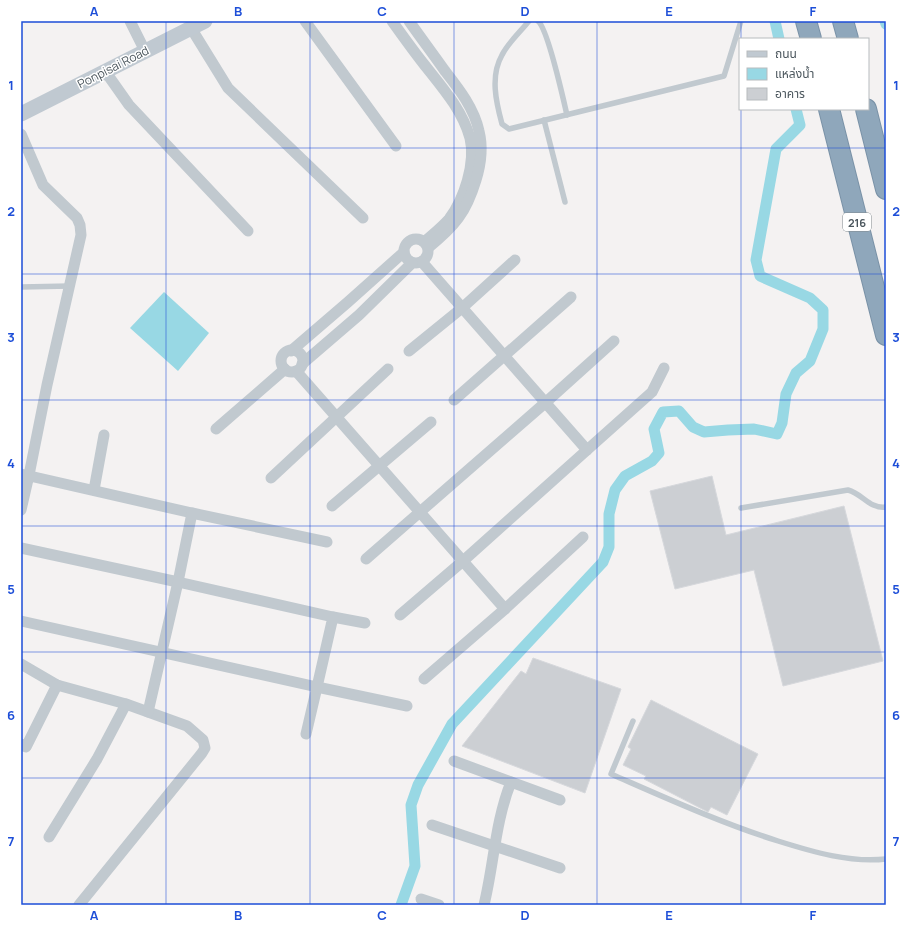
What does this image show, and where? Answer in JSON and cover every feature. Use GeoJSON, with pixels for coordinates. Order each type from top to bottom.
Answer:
{"type":"FeatureCollection","features":[{"type":"Feature","properties":{"kind":"highway"},"geometry":{"type":"LineString","coordinates":[[806,21],[811,38]]}},
{"type":"Feature","properties":{"kind":"highway"},"geometry":{"type":"LineString","coordinates":[[843,21],[848,38]]}},
{"type":"Feature","properties":{"kind":"highway","name":"216"},"geometry":{"type":"LineString","coordinates":[[829,110],[886,335]]}},
{"type":"Feature","properties":{"kind":"highway"},"geometry":{"type":"LineString","coordinates":[[866,110],[886,189]]}},
{"type":"Feature","properties":{"kind":"street"},"geometry":{"type":"LineString","coordinates":[[130,21],[145,51]]}},
{"type":"Feature","properties":{"kind":"street","name":"Ponpisai Road"},"geometry":{"type":"LineString","coordinates":[[21,114],[206,21]]}},
{"type":"Feature","properties":{"kind":"street"},"geometry":{"type":"LineString","coordinates":[[304,21],[396,146]]}},
{"type":"Feature","properties":{"kind":"street"},"geometry":{"type":"LineString","coordinates":[[392,21],[449,96],[462,119],[470,138],[471,152],[469,174],[464,194],[449,219],[426,245]]}},
{"type":"Feature","properties":{"kind":"street"},"geometry":{"type":"LineString","coordinates":[[409,21],[465,98],[479,131],[481,147],[480,166],[469,201],[461,216],[453,227],[426,245]]}},
{"type":"Feature","properties":{"kind":"street"},"geometry":{"type":"LineString","coordinates":[[191,28],[228,88],[363,218]]}},
{"type":"Feature","properties":{"kind":"street"},"geometry":{"type":"LineString","coordinates":[[105,71],[129,105],[248,231]]}},
{"type":"Feature","properties":{"kind":"street"},"geometry":{"type":"LineString","coordinates":[[21,134],[43,185],[77,218],[80,225],[81,235],[25,475],[21,510]]}},
{"type":"Feature","properties":{"kind":"street"},"geometry":{"type":"LineString","coordinates":[[404,252],[291,351],[286,352],[282,358],[282,366],[290,372],[299,368],[417,263],[428,254],[426,245],[416,239],[410,240],[405,246],[404,252],[406,259],[417,263],[462,308],[587,450]]}},
{"type":"Feature","properties":{"kind":"street"},"geometry":{"type":"LineString","coordinates":[[409,352],[462,308],[515,260]]}},
{"type":"Feature","properties":{"kind":"street"},"geometry":{"type":"LineString","coordinates":[[454,400],[571,297]]}},
{"type":"Feature","properties":{"kind":"street"},"geometry":{"type":"LineString","coordinates":[[348,302],[359,315]]}},
{"type":"Feature","properties":{"kind":"street"},"geometry":{"type":"LineString","coordinates":[[366,559],[614,341]]}},
{"type":"Feature","properties":{"kind":"street"},"geometry":{"type":"LineString","coordinates":[[291,351],[299,353],[301,356],[299,368],[336,417],[505,609]]}},
{"type":"Feature","properties":{"kind":"street"},"geometry":{"type":"LineString","coordinates":[[400,615],[463,561],[652,392],[664,368]]}},
{"type":"Feature","properties":{"kind":"street"},"geometry":{"type":"LineString","coordinates":[[216,429],[285,369]]}},
{"type":"Feature","properties":{"kind":"street"},"geometry":{"type":"LineString","coordinates":[[271,478],[388,369]]}},
{"type":"Feature","properties":{"kind":"street"},"geometry":{"type":"LineString","coordinates":[[332,506],[431,422]]}},
{"type":"Feature","properties":{"kind":"street"},"geometry":{"type":"LineString","coordinates":[[94,490],[104,435]]}},
{"type":"Feature","properties":{"kind":"street"},"geometry":{"type":"LineString","coordinates":[[25,475],[327,542]]}},
{"type":"Feature","properties":{"kind":"street"},"geometry":{"type":"LineString","coordinates":[[148,712],[178,582],[192,513]]}},
{"type":"Feature","properties":{"kind":"street"},"geometry":{"type":"LineString","coordinates":[[424,679],[505,609],[583,537]]}},
{"type":"Feature","properties":{"kind":"street"},"geometry":{"type":"LineString","coordinates":[[21,548],[365,623]]}},
{"type":"Feature","properties":{"kind":"street"},"geometry":{"type":"LineString","coordinates":[[306,734],[333,617]]}},
{"type":"Feature","properties":{"kind":"street"},"geometry":{"type":"LineString","coordinates":[[21,621],[407,706]]}},
{"type":"Feature","properties":{"kind":"street"},"geometry":{"type":"LineString","coordinates":[[21,664],[57,685],[126,704],[187,726],[203,740],[205,748],[79,905]]}},
{"type":"Feature","properties":{"kind":"street"},"geometry":{"type":"LineString","coordinates":[[21,744],[26,747],[57,685]]}},
{"type":"Feature","properties":{"kind":"street"},"geometry":{"type":"LineString","coordinates":[[49,837],[97,759],[126,704]]}},
{"type":"Feature","properties":{"kind":"street"},"geometry":{"type":"LineString","coordinates":[[454,761],[560,800]]}},
{"type":"Feature","properties":{"kind":"street"},"geometry":{"type":"LineString","coordinates":[[484,905],[494,846],[504,800],[511,782]]}},
{"type":"Feature","properties":{"kind":"street"},"geometry":{"type":"LineString","coordinates":[[432,825],[560,868]]}},
{"type":"Feature","properties":{"kind":"street"},"geometry":{"type":"LineString","coordinates":[[421,899],[439,905]]}},
{"type":"Feature","properties":{"kind":"lane"},"geometry":{"type":"LineString","coordinates":[[529,21],[502,54],[494,76],[498,108],[502,124],[509,129],[724,76],[741,21]]}},
{"type":"Feature","properties":{"kind":"lane"},"geometry":{"type":"LineString","coordinates":[[538,21],[541,23],[547,37],[567,114]]}},
{"type":"Feature","properties":{"kind":"lane"},"geometry":{"type":"LineString","coordinates":[[544,120],[565,202]]}},
{"type":"Feature","properties":{"kind":"lane"},"geometry":{"type":"LineString","coordinates":[[21,287],[70,286]]}},
{"type":"Feature","properties":{"kind":"lane"},"geometry":{"type":"LineString","coordinates":[[741,508],[848,490],[862,496],[871,504],[876,506],[886,506]]}},
{"type":"Feature","properties":{"kind":"lane"},"geometry":{"type":"LineString","coordinates":[[633,721],[611,774],[710,817],[793,846],[839,857],[874,860],[886,859]]}},
{"type":"Feature","properties":{"kind":"water"},"geometry":{"type":"Polygon","coordinates":[[[164,292],[209,333],[178,371],[130,328],[164,292]]]}},
{"type":"Feature","properties":{"kind":"building"},"geometry":{"type":"Polygon","coordinates":[[[712,476],[726,535],[844,506],[883,661],[783,686],[754,570],[675,589],[650,491],[712,476]]]}},
{"type":"Feature","properties":{"kind":"building"},"geometry":{"type":"Polygon","coordinates":[[[533,658],[621,689],[585,793],[462,746],[521,671],[526,674],[533,658]]]}},
{"type":"Feature","properties":{"kind":"building"},"geometry":{"type":"Polygon","coordinates":[[[651,700],[758,754],[727,815],[711,807],[708,812],[644,779],[646,776],[623,765],[631,749],[628,747],[651,700]]]}},
{"type":"Feature","properties":{"kind":"waterway"},"geometry":{"type":"LineString","coordinates":[[775,21],[779,38]]}},
{"type":"Feature","properties":{"kind":"waterway"},"geometry":{"type":"LineString","coordinates":[[401,905],[415,866],[411,805],[418,785],[452,724],[603,562],[609,547],[609,514],[615,490],[625,476],[652,461],[659,453],[654,429],[663,412],[679,411],[693,427],[704,432],[754,429],[777,434],[782,423],[786,394],[796,373],[810,361],[823,329],[823,310],[810,298],[760,276],[756,260],[776,149],[800,125],[796,110]]}}]}
